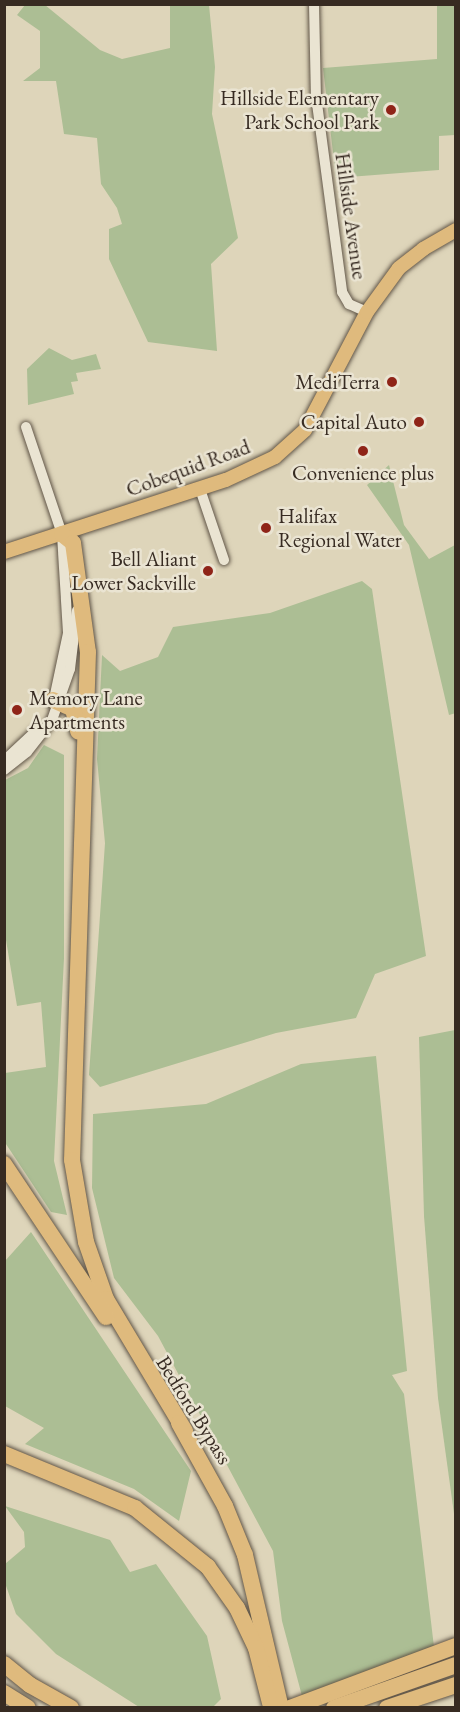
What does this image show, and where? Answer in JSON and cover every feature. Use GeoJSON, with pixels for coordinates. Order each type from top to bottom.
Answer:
{"type":"FeatureCollection","features":[{"type":"Feature","properties":{"kind":"highway"},"geometry":{"type":"LineString","coordinates":[[62,534],[73,543],[88,652],[72,1160],[86,1242],[106,1299],[185,1431]]}},
{"type":"Feature","properties":{"kind":"highway"},"geometry":{"type":"LineString","coordinates":[[57,701],[74,709],[84,764]]}},
{"type":"Feature","properties":{"kind":"highway","name":"Bedford Bypass"},"geometry":{"type":"LineString","coordinates":[[4,1164],[185,1431],[225,1506],[245,1555],[275,1701]]}},
{"type":"Feature","properties":{"kind":"highway","name":"Bedford Bypass"},"geometry":{"type":"LineString","coordinates":[[9,1456],[135,1508],[208,1567],[237,1608],[256,1648],[275,1701]]}},
{"type":"Feature","properties":{"kind":"highway"},"geometry":{"type":"LineString","coordinates":[[290,1707],[456,1646]]}},
{"type":"Feature","properties":{"kind":"highway"},"geometry":{"type":"LineString","coordinates":[[394,1686],[409,1676],[456,1658]]}},
{"type":"Feature","properties":{"kind":"highway"},"geometry":{"type":"LineString","coordinates":[[4,1664],[30,1685],[71,1707]]}},
{"type":"Feature","properties":{"kind":"highway"},"geometry":{"type":"LineString","coordinates":[[334,1707],[456,1665]]}},
{"type":"Feature","properties":{"kind":"highway"},"geometry":{"type":"LineString","coordinates":[[387,1707],[456,1685]]}},
{"type":"Feature","properties":{"kind":"highway"},"geometry":{"type":"LineString","coordinates":[[4,1693],[28,1707]]}},
{"type":"Feature","properties":{"kind":"main road","name":"Cobequid Road"},"geometry":{"type":"LineString","coordinates":[[4,552],[200,489],[275,457],[305,430],[367,312],[399,268],[423,249],[456,230]]}},
{"type":"Feature","properties":{"kind":"street","name":"Hillside Avenue"},"geometry":{"type":"LineString","coordinates":[[314,4],[316,96],[342,292],[349,304],[367,312]]}},
{"type":"Feature","properties":{"kind":"street"},"geometry":{"type":"LineString","coordinates":[[4,770],[40,736],[57,701],[70,669],[77,609],[74,572],[26,427]]}},
{"type":"Feature","properties":{"kind":"street"},"geometry":{"type":"LineString","coordinates":[[200,489],[224,560]]}},
{"type":"Feature","properties":{"kind":"street"},"geometry":{"type":"LineString","coordinates":[[4,761],[36,730],[57,701]]}},
{"type":"Feature","properties":{"kind":"green space"},"geometry":{"type":"Polygon","coordinates":[[[25,5],[45,5],[100,50],[122,59],[170,48],[170,5],[209,5],[215,67],[212,114],[238,238],[211,264],[217,351],[148,342],[109,259],[109,229],[122,224],[117,208],[101,184],[97,138],[64,134],[56,81],[23,81],[40,68],[40,31],[17,15],[25,5]]]}},
{"type":"Feature","properties":{"kind":"green space","name":"Hillside Elementary Park School Park"},"geometry":{"type":"Polygon","coordinates":[[[437,5],[456,5],[455,135],[439,136],[439,170],[336,178],[323,68],[437,59],[437,5]]]}},
{"type":"Feature","properties":{"kind":"green space"},"geometry":{"type":"Polygon","coordinates":[[[49,348],[72,360],[96,354],[101,369],[76,373],[78,381],[71,382],[74,394],[28,405],[27,369],[49,348]]]}},
{"type":"Feature","properties":{"kind":"green space"},"geometry":{"type":"Polygon","coordinates":[[[389,465],[404,525],[429,559],[455,545],[456,713],[449,715],[409,545],[367,485],[389,465]]]}},
{"type":"Feature","properties":{"kind":"green space"},"geometry":{"type":"Polygon","coordinates":[[[362,581],[372,589],[426,956],[375,974],[356,1018],[276,1033],[100,1087],[89,1075],[105,843],[97,759],[102,655],[120,671],[158,657],[173,627],[270,613],[362,581]]]}},
{"type":"Feature","properties":{"kind":"green space"},"geometry":{"type":"Polygon","coordinates":[[[44,745],[64,755],[64,958],[54,1161],[67,1215],[51,1212],[4,1141],[5,1073],[46,1067],[41,1002],[17,1006],[5,934],[5,780],[28,768],[44,745]]]}},
{"type":"Feature","properties":{"kind":"green space"},"geometry":{"type":"Polygon","coordinates":[[[456,1030],[455,1521],[438,1398],[424,1216],[419,1037],[456,1030]]]}},
{"type":"Feature","properties":{"kind":"green space"},"geometry":{"type":"Polygon","coordinates":[[[376,1056],[407,1371],[392,1375],[404,1394],[434,1647],[302,1696],[282,1621],[273,1551],[158,1336],[114,1278],[92,1188],[93,1114],[206,1104],[301,1064],[376,1056]]]}},
{"type":"Feature","properties":{"kind":"green space"},"geometry":{"type":"Polygon","coordinates":[[[31,1232],[191,1471],[179,1521],[134,1489],[25,1444],[44,1428],[5,1406],[5,1261],[31,1232]]]}},
{"type":"Feature","properties":{"kind":"green space"},"geometry":{"type":"Polygon","coordinates":[[[5,1506],[110,1540],[130,1572],[156,1564],[207,1636],[221,1699],[213,1707],[139,1707],[56,1654],[16,1614],[5,1583],[5,1564],[25,1547],[24,1532],[5,1506]]]}},
{"type":"Feature","properties":{"kind":"place","name":"Hillside Elementary Park School Park"},"geometry":{"type":"Point","coordinates":[391,110]}},
{"type":"Feature","properties":{"kind":"place","name":"MediTerra"},"geometry":{"type":"Point","coordinates":[392,382]}},
{"type":"Feature","properties":{"kind":"place","name":"Capital Auto"},"geometry":{"type":"Point","coordinates":[419,422]}},
{"type":"Feature","properties":{"kind":"place","name":"Convenience plus"},"geometry":{"type":"Point","coordinates":[363,451]}},
{"type":"Feature","properties":{"kind":"place","name":"Halifax Regional Water"},"geometry":{"type":"Point","coordinates":[266,528]}},
{"type":"Feature","properties":{"kind":"place","name":"Bell Aliant Lower Sackville"},"geometry":{"type":"Point","coordinates":[208,571]}},
{"type":"Feature","properties":{"kind":"place","name":"Memory Lane Apartments"},"geometry":{"type":"Point","coordinates":[17,710]}}]}
